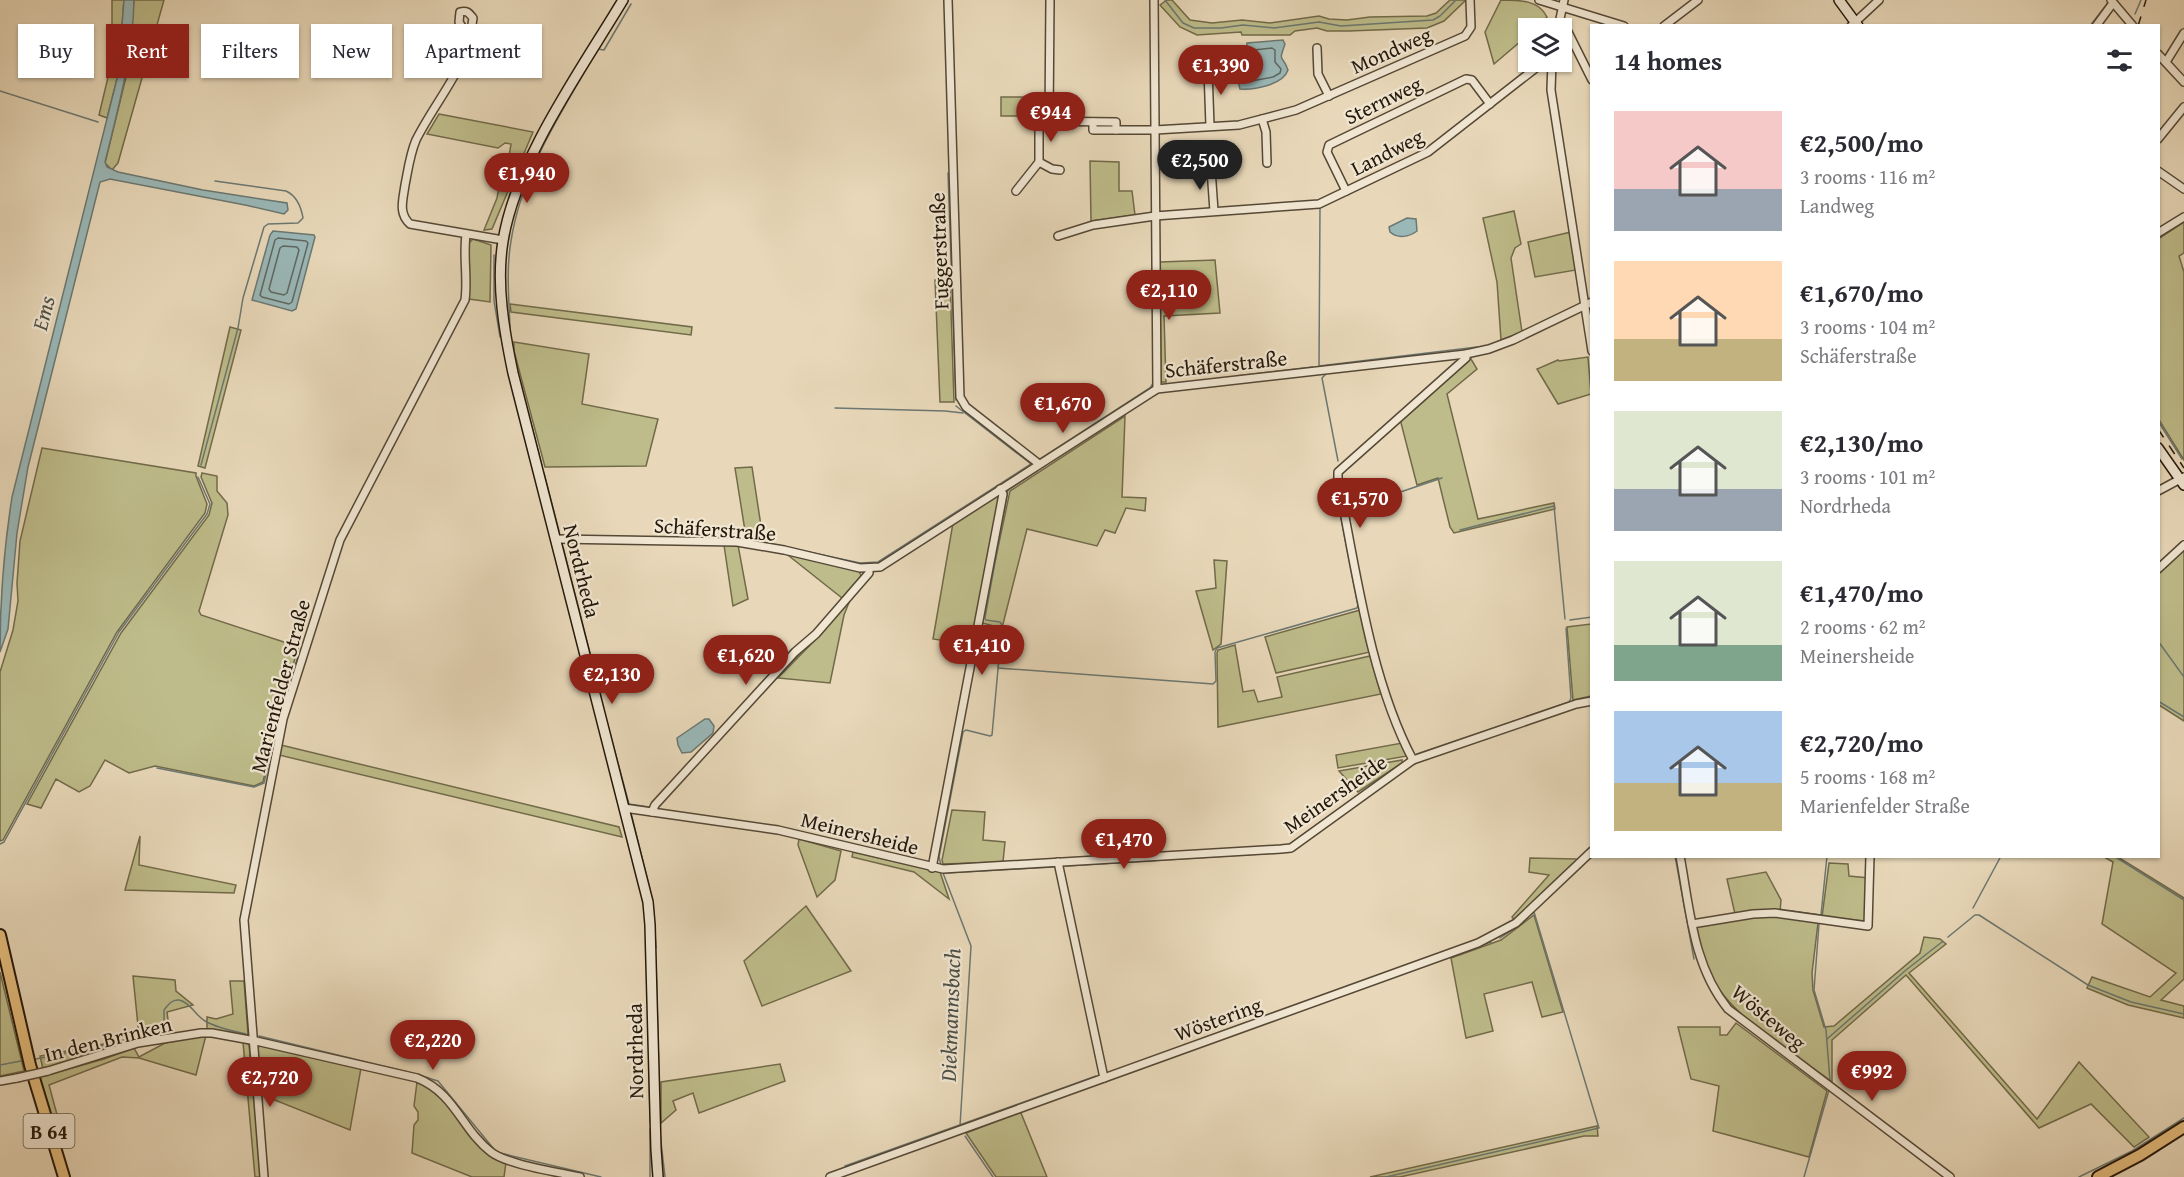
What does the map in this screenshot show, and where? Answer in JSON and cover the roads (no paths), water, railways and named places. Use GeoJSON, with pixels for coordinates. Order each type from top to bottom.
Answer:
{"type":"FeatureCollection","features":[{"type":"Feature","properties":{"kind":"main road","name":"Nordrheda"},"geometry":{"type":"LineString","coordinates":[[623,0],[538,142],[516,197],[503,240],[501,294],[506,338],[649,914],[658,1177]]}},
{"type":"Feature","properties":{"kind":"main road"},"geometry":{"type":"LineString","coordinates":[[1839,0],[1855,24]]}},
{"type":"Feature","properties":{"kind":"main road"},"geometry":{"type":"LineString","coordinates":[[2160,451],[2183,480]]}},
{"type":"Feature","properties":{"kind":"main road","name":"B 64"},"geometry":{"type":"LineString","coordinates":[[0,935],[30,1065],[64,1177]]}},
{"type":"Feature","properties":{"kind":"main road"},"geometry":{"type":"LineString","coordinates":[[2098,1177],[2140,1155],[2184,1127]]}},
{"type":"Feature","properties":{"kind":"street","name":"Fuggerstraße"},"geometry":{"type":"LineString","coordinates":[[948,0],[960,397],[966,407],[1039,464]]}},
{"type":"Feature","properties":{"kind":"street"},"geometry":{"type":"LineString","coordinates":[[1049,105],[1034,105],[1034,121],[1049,122],[1050,0]]}},
{"type":"Feature","properties":{"kind":"street"},"geometry":{"type":"LineString","coordinates":[[1154,0],[1157,389]]}},
{"type":"Feature","properties":{"kind":"street","name":"Mondweg"},"geometry":{"type":"LineString","coordinates":[[1049,122],[1093,122],[1093,130],[1155,130],[1239,124],[1296,110],[1464,36],[1471,27],[1470,0]]}},
{"type":"Feature","properties":{"kind":"street"},"geometry":{"type":"LineString","coordinates":[[1539,0],[1563,4],[1618,24]]}},
{"type":"Feature","properties":{"kind":"street"},"geometry":{"type":"LineString","coordinates":[[1667,24],[1698,0]]}},
{"type":"Feature","properties":{"kind":"street"},"geometry":{"type":"LineString","coordinates":[[1855,24],[1879,0]]}},
{"type":"Feature","properties":{"kind":"street"},"geometry":{"type":"LineString","coordinates":[[2097,24],[2112,1],[2131,24]]}},
{"type":"Feature","properties":{"kind":"street"},"geometry":{"type":"LineString","coordinates":[[2166,62],[2184,33]]}},
{"type":"Feature","properties":{"kind":"street"},"geometry":{"type":"LineString","coordinates":[[1572,39],[1590,76]]}},
{"type":"Feature","properties":{"kind":"street","name":"Mondweg"},"geometry":{"type":"LineString","coordinates":[[1317,48],[1318,74],[1329,96]]}},
{"type":"Feature","properties":{"kind":"street"},"geometry":{"type":"LineString","coordinates":[[2160,56],[2184,82]]}},
{"type":"Feature","properties":{"kind":"street"},"geometry":{"type":"LineString","coordinates":[[1210,62],[1208,70],[1210,126]]}},
{"type":"Feature","properties":{"kind":"street","name":"Landweg"},"geometry":{"type":"LineString","coordinates":[[1058,236],[1093,225],[1155,216],[1319,204],[1428,152],[1530,72]]}},
{"type":"Feature","properties":{"kind":"street"},"geometry":{"type":"LineString","coordinates":[[1552,72],[1551,90],[1590,319]]}},
{"type":"Feature","properties":{"kind":"street"},"geometry":{"type":"LineString","coordinates":[[453,78],[416,140],[410,159],[402,215],[410,224],[503,240]]}},
{"type":"Feature","properties":{"kind":"street","name":"Sternweg"},"geometry":{"type":"LineString","coordinates":[[1346,191],[1327,152],[1329,145],[1466,79],[1472,80],[1490,104]]}},
{"type":"Feature","properties":{"kind":"street"},"geometry":{"type":"LineString","coordinates":[[2160,137],[2184,107]]}},
{"type":"Feature","properties":{"kind":"street"},"geometry":{"type":"LineString","coordinates":[[1263,118],[1267,163]]}},
{"type":"Feature","properties":{"kind":"street"},"geometry":{"type":"LineString","coordinates":[[1016,191],[1039,162],[1039,121]]}},
{"type":"Feature","properties":{"kind":"street"},"geometry":{"type":"LineString","coordinates":[[1039,162],[1052,169],[1060,170]]}},
{"type":"Feature","properties":{"kind":"street"},"geometry":{"type":"LineString","coordinates":[[1211,169],[1214,211]]}},
{"type":"Feature","properties":{"kind":"street"},"geometry":{"type":"LineString","coordinates":[[2160,172],[2184,189]]}},
{"type":"Feature","properties":{"kind":"street"},"geometry":{"type":"LineString","coordinates":[[2160,232],[2184,217]]}},
{"type":"Feature","properties":{"kind":"street","name":"Marienfelder Straße"},"geometry":{"type":"LineString","coordinates":[[264,1177],[244,920],[284,719],[340,540],[465,300],[466,235]]}},
{"type":"Feature","properties":{"kind":"street","name":"Schäferstraße"},"geometry":{"type":"LineString","coordinates":[[556,539],[737,542],[869,568],[880,567],[1157,389],[1466,354],[1513,340],[1589,303]]}},
{"type":"Feature","properties":{"kind":"street"},"geometry":{"type":"LineString","coordinates":[[1413,760],[1384,690],[1373,652],[1338,472],[1466,358],[1466,354]]}},
{"type":"Feature","properties":{"kind":"street"},"geometry":{"type":"LineString","coordinates":[[2160,490],[2183,480]]}},
{"type":"Feature","properties":{"kind":"street"},"geometry":{"type":"LineString","coordinates":[[932,868],[1003,494],[1000,489]]}},
{"type":"Feature","properties":{"kind":"street"},"geometry":{"type":"LineString","coordinates":[[2160,566],[2184,545]]}},
{"type":"Feature","properties":{"kind":"street"},"geometry":{"type":"LineString","coordinates":[[652,812],[655,805],[787,660],[816,634],[869,573],[869,568]]}},
{"type":"Feature","properties":{"kind":"street","name":"Meinersheide"},"geometry":{"type":"LineString","coordinates":[[624,808],[778,830],[943,869],[1291,848],[1413,760],[1576,704],[1590,701]]}},
{"type":"Feature","properties":{"kind":"street","name":"Wöstering"},"geometry":{"type":"LineString","coordinates":[[830,1177],[1495,936],[1516,923],[1590,853]]}},
{"type":"Feature","properties":{"kind":"street","name":"Wösteweg"},"geometry":{"type":"LineString","coordinates":[[1680,858],[1702,966],[1716,994],[1728,1009],[1950,1177]]}},
{"type":"Feature","properties":{"kind":"street"},"geometry":{"type":"LineString","coordinates":[[1692,924],[1753,914],[1775,913],[1868,926],[1870,858]]}},
{"type":"Feature","properties":{"kind":"street"},"geometry":{"type":"LineString","coordinates":[[1058,862],[1104,1078]]}},
{"type":"Feature","properties":{"kind":"street","name":"In den Brinken"},"geometry":{"type":"LineString","coordinates":[[0,1081],[48,1071],[138,1043],[201,1033],[252,1041],[417,1078],[440,1090],[486,1147],[498,1157],[580,1177]]}},
{"type":"Feature","properties":{"kind":"water"},"geometry":{"type":"Polygon","coordinates":[[[124,0],[134,0],[133,24],[122,24],[124,0]]]}},
{"type":"Feature","properties":{"kind":"water"},"geometry":{"type":"Polygon","coordinates":[[[1283,40],[1285,44],[1281,57],[1288,70],[1285,75],[1274,83],[1253,89],[1240,89],[1239,78],[1247,43],[1283,40]]]}},
{"type":"Feature","properties":{"kind":"water"},"geometry":{"type":"Polygon","coordinates":[[[117,78],[125,78],[105,162],[107,167],[118,172],[203,190],[287,203],[288,210],[284,214],[110,179],[100,182],[28,467],[17,533],[8,629],[0,652],[3,574],[12,497],[117,78]]]}},
{"type":"Feature","properties":{"kind":"water"},"geometry":{"type":"Polygon","coordinates":[[[1407,218],[1416,219],[1417,231],[1404,236],[1396,236],[1390,232],[1389,227],[1407,218]]]}},
{"type":"Feature","properties":{"kind":"water"},"geometry":{"type":"Polygon","coordinates":[[[273,231],[314,235],[315,237],[296,309],[292,311],[252,300],[273,231]]]}},
{"type":"Feature","properties":{"kind":"water"},"geometry":{"type":"Polygon","coordinates":[[[705,719],[709,719],[714,726],[713,733],[691,752],[682,753],[677,738],[705,719]]]}},
{"type":"Feature","properties":{"kind":"waterway"},"geometry":{"type":"LineString","coordinates":[[1165,0],[1183,23],[1194,28],[1243,25],[1274,28],[1319,22],[1341,26],[1433,20],[1455,1]]}},
{"type":"Feature","properties":{"kind":"waterway"},"geometry":{"type":"LineString","coordinates":[[2135,14],[2141,0]]}},
{"type":"Feature","properties":{"kind":"waterway"},"geometry":{"type":"LineString","coordinates":[[510,328],[509,252],[516,215],[524,190],[534,165],[571,95],[598,49],[604,50],[631,4]]}},
{"type":"Feature","properties":{"kind":"waterway"},"geometry":{"type":"LineString","coordinates":[[2092,24],[2107,4]]}},
{"type":"Feature","properties":{"kind":"waterway"},"geometry":{"type":"LineString","coordinates":[[0,91],[98,122]]}},
{"type":"Feature","properties":{"kind":"waterway"},"geometry":{"type":"LineString","coordinates":[[1439,148],[1461,131]]}},
{"type":"Feature","properties":{"kind":"waterway"},"geometry":{"type":"LineString","coordinates":[[948,173],[956,400]]}},
{"type":"Feature","properties":{"kind":"waterway"},"geometry":{"type":"LineString","coordinates":[[201,465],[238,328],[243,298],[264,227],[268,224],[298,223],[303,218],[298,202],[286,191],[215,181]]}},
{"type":"Feature","properties":{"kind":"waterway"},"geometry":{"type":"LineString","coordinates":[[1320,207],[1319,366],[1477,347]]}},
{"type":"Feature","properties":{"kind":"waterway"},"geometry":{"type":"LineString","coordinates":[[2160,236],[2184,221]]}},
{"type":"Feature","properties":{"kind":"waterway"},"geometry":{"type":"LineString","coordinates":[[494,255],[494,301],[500,337]]}},
{"type":"Feature","properties":{"kind":"waterway"},"geometry":{"type":"LineString","coordinates":[[502,342],[505,356]]}},
{"type":"Feature","properties":{"kind":"waterway"},"geometry":{"type":"LineString","coordinates":[[1236,376],[1313,367]]}},
{"type":"Feature","properties":{"kind":"waterway"},"geometry":{"type":"LineString","coordinates":[[1327,373],[1322,378],[1338,461]]}},
{"type":"Feature","properties":{"kind":"waterway"},"geometry":{"type":"LineString","coordinates":[[1040,459],[1150,388],[1154,382]]}},
{"type":"Feature","properties":{"kind":"waterway"},"geometry":{"type":"LineString","coordinates":[[1155,395],[1160,392],[1194,388]]}},
{"type":"Feature","properties":{"kind":"waterway"},"geometry":{"type":"LineString","coordinates":[[606,536],[748,539],[860,563],[878,562],[1031,464],[956,406]]}},
{"type":"Feature","properties":{"kind":"waterway"},"geometry":{"type":"LineString","coordinates":[[835,408],[963,413]]}},
{"type":"Feature","properties":{"kind":"waterway"},"geometry":{"type":"LineString","coordinates":[[528,412],[542,466]]}},
{"type":"Feature","properties":{"kind":"waterway"},"geometry":{"type":"LineString","coordinates":[[2160,424],[2182,459]]}},
{"type":"Feature","properties":{"kind":"waterway"},"geometry":{"type":"LineString","coordinates":[[941,865],[939,857],[963,732],[966,730],[992,735],[1002,625],[1000,622],[985,618],[1008,490],[1037,471]]}},
{"type":"Feature","properties":{"kind":"waterway"},"geometry":{"type":"LineString","coordinates":[[544,473],[559,531]]}},
{"type":"Feature","properties":{"kind":"waterway"},"geometry":{"type":"LineString","coordinates":[[0,844],[4,842],[119,632],[207,514],[210,504],[198,477]]}},
{"type":"Feature","properties":{"kind":"waterway"},"geometry":{"type":"LineString","coordinates":[[1347,510],[1442,478]]}},
{"type":"Feature","properties":{"kind":"waterway"},"geometry":{"type":"LineString","coordinates":[[998,668],[1213,684],[1216,681],[1215,652],[1217,648],[1357,608],[1334,482]]}},
{"type":"Feature","properties":{"kind":"waterway"},"geometry":{"type":"LineString","coordinates":[[1460,530],[1554,506],[1565,619]]}},
{"type":"Feature","properties":{"kind":"waterway"},"geometry":{"type":"LineString","coordinates":[[563,547],[591,657]]}},
{"type":"Feature","properties":{"kind":"waterway"},"geometry":{"type":"LineString","coordinates":[[1570,620],[1590,617]]}},
{"type":"Feature","properties":{"kind":"waterway"},"geometry":{"type":"LineString","coordinates":[[1417,754],[1569,702],[1571,698],[1566,628]]}},
{"type":"Feature","properties":{"kind":"waterway"},"geometry":{"type":"LineString","coordinates":[[769,685],[810,643]]}},
{"type":"Feature","properties":{"kind":"waterway"},"geometry":{"type":"LineString","coordinates":[[2160,644],[2184,677]]}},
{"type":"Feature","properties":{"kind":"waterway"},"geometry":{"type":"LineString","coordinates":[[157,768],[254,787],[264,783],[279,718],[298,656]]}},
{"type":"Feature","properties":{"kind":"waterway"},"geometry":{"type":"LineString","coordinates":[[2160,702],[2184,717]]}},
{"type":"Feature","properties":{"kind":"waterway"},"geometry":{"type":"LineString","coordinates":[[607,722],[629,804],[649,807]]}},
{"type":"Feature","properties":{"kind":"waterway"},"geometry":{"type":"LineString","coordinates":[[1288,845],[1390,772]]}},
{"type":"Feature","properties":{"kind":"waterway"},"geometry":{"type":"LineString","coordinates":[[657,809],[774,826]]}},
{"type":"Feature","properties":{"kind":"waterway"},"geometry":{"type":"LineString","coordinates":[[631,813],[653,902],[656,948]]}},
{"type":"Feature","properties":{"kind":"waterway"},"geometry":{"type":"LineString","coordinates":[[1066,866],[1276,853]]}},
{"type":"Feature","properties":{"kind":"waterway"},"geometry":{"type":"LineString","coordinates":[[632,858],[640,890]]}},
{"type":"Feature","properties":{"kind":"waterway"},"geometry":{"type":"LineString","coordinates":[[1675,858],[1694,959]]}},
{"type":"Feature","properties":{"kind":"waterway"},"geometry":{"type":"LineString","coordinates":[[1821,915],[1827,858]]}},
{"type":"Feature","properties":{"kind":"waterway"},"geometry":{"type":"LineString","coordinates":[[1973,908],[2000,858]]}},
{"type":"Feature","properties":{"kind":"waterway"},"geometry":{"type":"LineString","coordinates":[[2117,858],[2184,900]]}},
{"type":"Feature","properties":{"kind":"waterway","name":"Diekmannsbach"},"geometry":{"type":"LineString","coordinates":[[960,1126],[971,946],[943,873],[1053,867]]}},
{"type":"Feature","properties":{"kind":"waterway"},"geometry":{"type":"LineString","coordinates":[[642,897],[644,907]]}},
{"type":"Feature","properties":{"kind":"waterway"},"geometry":{"type":"LineString","coordinates":[[1790,911],[1820,915]]}},
{"type":"Feature","properties":{"kind":"waterway"},"geometry":{"type":"LineString","coordinates":[[1386,1177],[1599,1128],[1534,912],[1500,938]]}},
{"type":"Feature","properties":{"kind":"waterway"},"geometry":{"type":"LineString","coordinates":[[1948,937],[1975,915],[1979,915],[2088,985],[2131,1002],[2184,1014]]}},
{"type":"Feature","properties":{"kind":"waterway"},"geometry":{"type":"LineString","coordinates":[[1819,924],[1814,990],[1826,1030],[1830,1081]]}},
{"type":"Feature","properties":{"kind":"waterway"},"geometry":{"type":"LineString","coordinates":[[1481,945],[1491,942]]}},
{"type":"Feature","properties":{"kind":"waterway"},"geometry":{"type":"LineString","coordinates":[[1827,1039],[1906,970],[1942,942]]}},
{"type":"Feature","properties":{"kind":"waterway"},"geometry":{"type":"LineString","coordinates":[[656,961],[659,1121]]}},
{"type":"Feature","properties":{"kind":"waterway"},"geometry":{"type":"LineString","coordinates":[[647,981],[647,1002]]}},
{"type":"Feature","properties":{"kind":"waterway"},"geometry":{"type":"LineString","coordinates":[[143,1037],[164,1034],[164,1010],[174,1000],[183,1001],[202,1019],[210,1023],[246,1034]]}},
{"type":"Feature","properties":{"kind":"waterway"},"geometry":{"type":"LineString","coordinates":[[648,1008],[650,1122]]}},
{"type":"Feature","properties":{"kind":"waterway"},"geometry":{"type":"LineString","coordinates":[[1730,1015],[1829,1090]]}},
{"type":"Feature","properties":{"kind":"waterway"},"geometry":{"type":"LineString","coordinates":[[1114,1071],[1247,1022]]}},
{"type":"Feature","properties":{"kind":"waterway"},"geometry":{"type":"LineString","coordinates":[[259,1036],[408,1072]]}},
{"type":"Feature","properties":{"kind":"waterway"},"geometry":{"type":"LineString","coordinates":[[36,1059],[134,1039]]}},
{"type":"Feature","properties":{"kind":"waterway"},"geometry":{"type":"LineString","coordinates":[[0,1065],[21,1061]]}},
{"type":"Feature","properties":{"kind":"waterway"},"geometry":{"type":"LineString","coordinates":[[419,1075],[438,1081],[493,1148]]}},
{"type":"Feature","properties":{"kind":"waterway"},"geometry":{"type":"LineString","coordinates":[[845,1166],[1096,1076]]}},
{"type":"Feature","properties":{"kind":"waterway"},"geometry":{"type":"LineString","coordinates":[[1804,1177],[1829,1090]]}},
{"type":"Feature","properties":{"kind":"waterway"},"geometry":{"type":"LineString","coordinates":[[2079,1177],[2132,1151],[2184,1118]]}},
{"type":"Feature","properties":{"kind":"waterway"},"geometry":{"type":"LineString","coordinates":[[650,1129],[650,1177]]}},
{"type":"Feature","properties":{"kind":"waterway"},"geometry":{"type":"LineString","coordinates":[[660,1133],[665,1177]]}},
{"type":"Feature","properties":{"kind":"waterway"},"geometry":{"type":"LineString","coordinates":[[918,1149],[957,1135]]}},
{"type":"Feature","properties":{"kind":"waterway","name":"Diekmannsbach"},"geometry":{"type":"LineString","coordinates":[[965,1136],[993,1177]]}},
{"type":"Feature","properties":{"kind":"waterway"},"geometry":{"type":"LineString","coordinates":[[500,1153],[601,1177]]}},
{"type":"Feature","properties":{"kind":"railway"},"geometry":{"type":"LineString","coordinates":[[2139,24],[2146,0]]}},
{"type":"Feature","properties":{"kind":"railway"},"geometry":{"type":"LineString","coordinates":[[2160,432],[2184,468]]}},
{"type":"Feature","properties":{"kind":"water label","name":"Ems"},"geometry":{"type":"Point","coordinates":[43,313]}}]}
